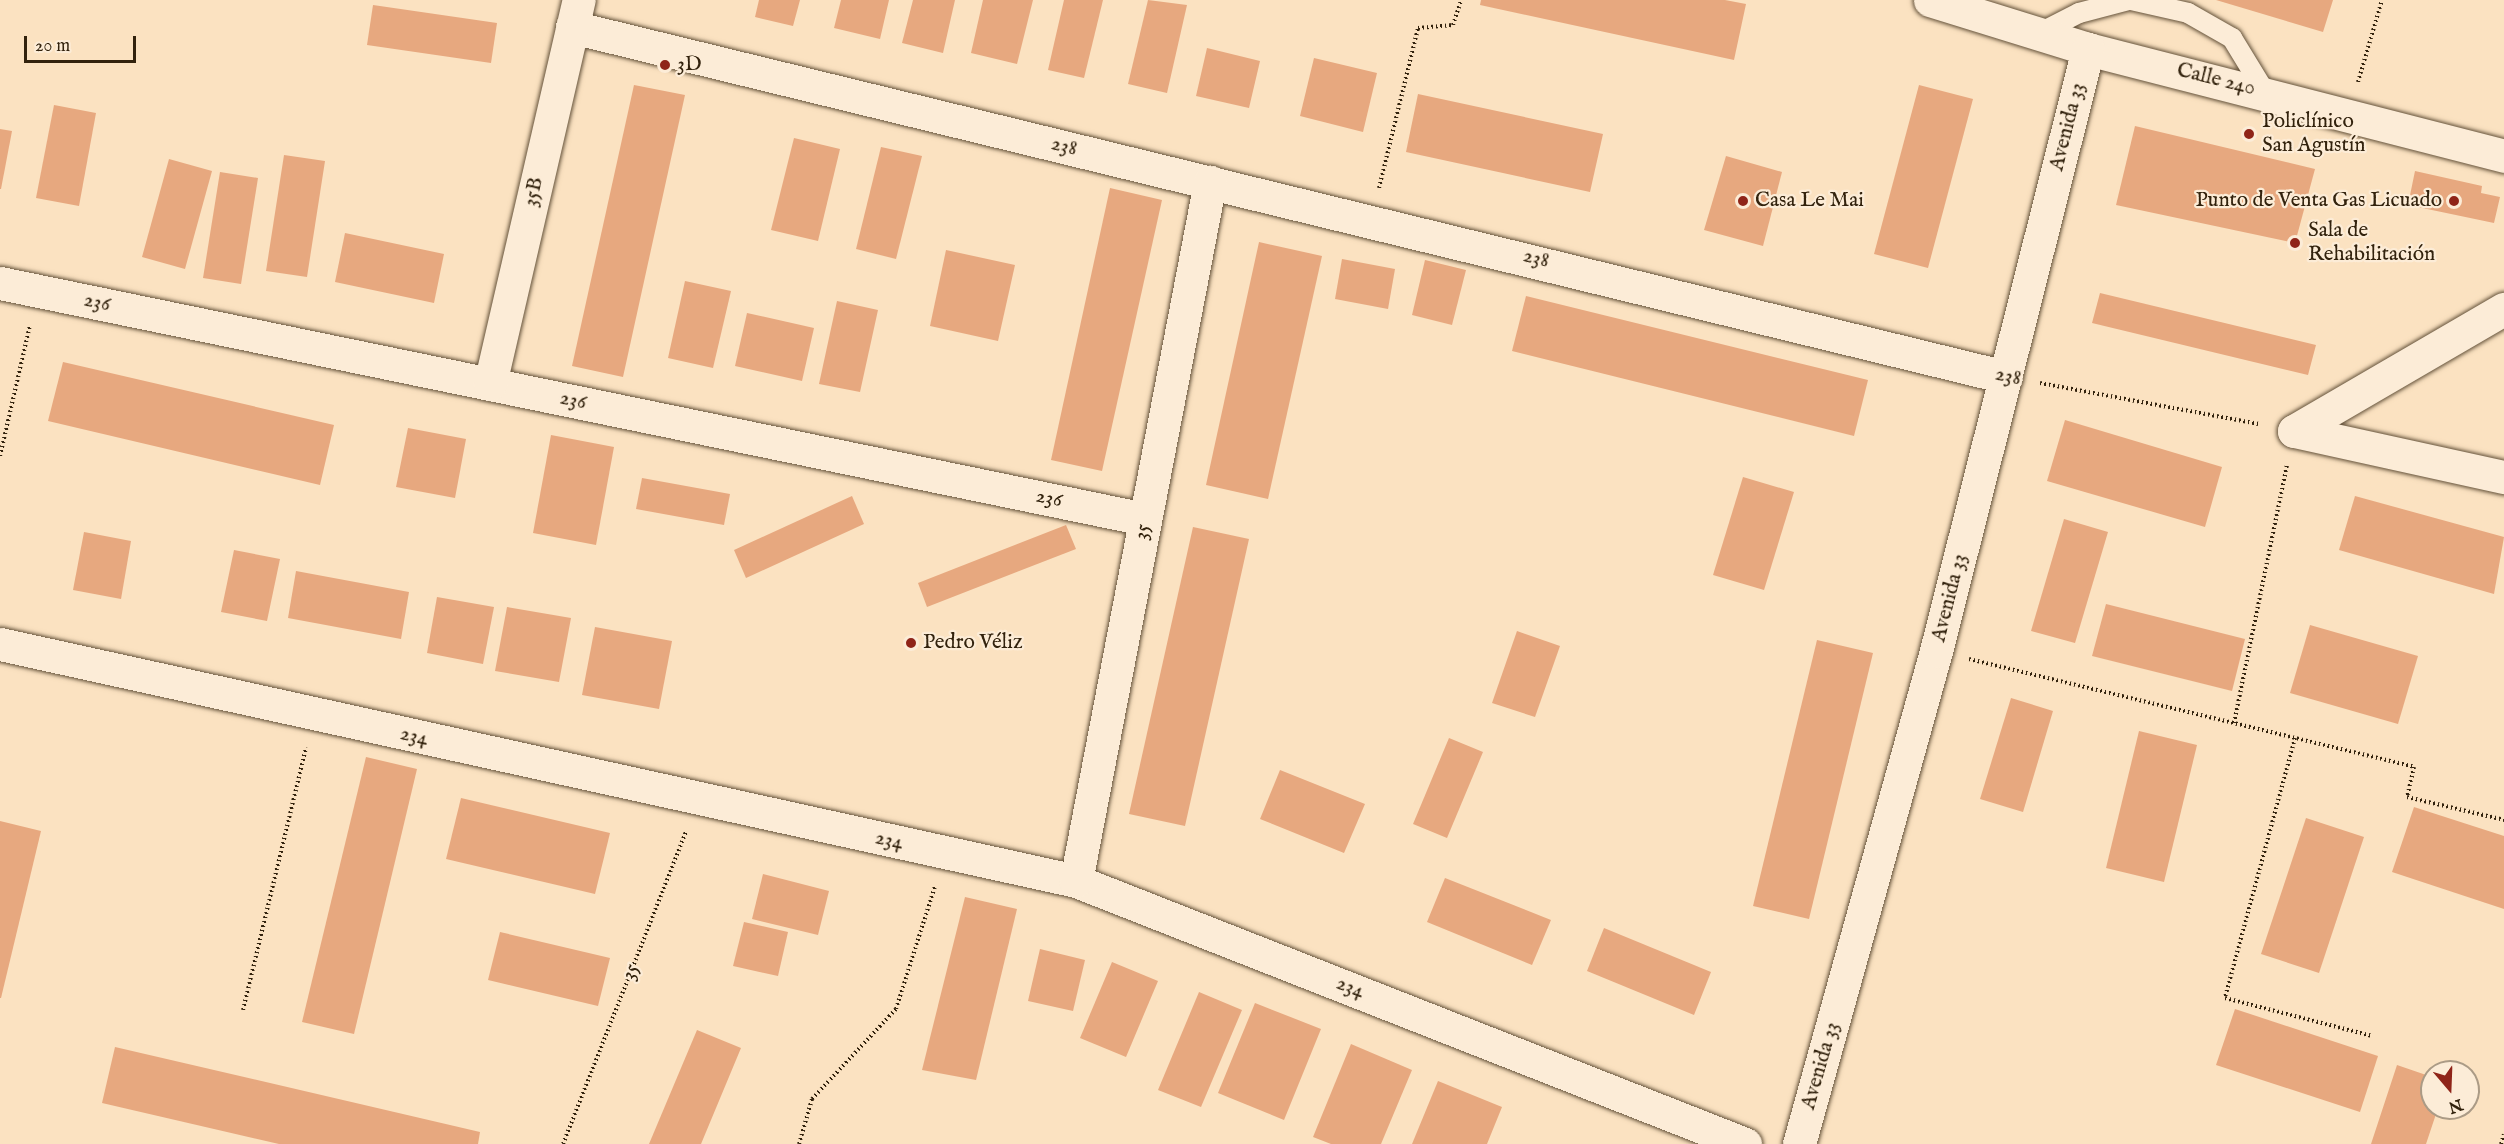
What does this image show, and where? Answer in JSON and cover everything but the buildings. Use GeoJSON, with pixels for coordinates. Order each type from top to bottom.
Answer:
{"type":"FeatureCollection","features":[{"type":"Feature","properties":{"kind":"street","name":"Calle 240"},"geometry":{"type":"LineString","coordinates":[[1930,0],[2088,49],[2265,92],[2504,156]]}},
{"type":"Feature","properties":{"kind":"street","name":"238"},"geometry":{"type":"LineString","coordinates":[[575,13],[1210,182],[1372,218],[2006,377]]}},
{"type":"Feature","properties":{"kind":"street","name":"35B"},"geometry":{"type":"LineString","coordinates":[[490,384],[575,13]]}},
{"type":"Feature","properties":{"kind":"street","name":"Avenida 33"},"geometry":{"type":"LineString","coordinates":[[1799,1144],[1936,651],[2088,49]]}},
{"type":"Feature","properties":{"kind":"street","name":"35"},"geometry":{"type":"LineString","coordinates":[[1076,880],[1210,182]]}},
{"type":"Feature","properties":{"kind":"street","name":"236"},"geometry":{"type":"LineString","coordinates":[[0,283],[1145,519]]}},
{"type":"Feature","properties":{"kind":"street"},"geometry":{"type":"LineString","coordinates":[[2294,431],[2504,309]]}},
{"type":"Feature","properties":{"kind":"street"},"geometry":{"type":"LineString","coordinates":[[2294,431],[2504,477]]}},
{"type":"Feature","properties":{"kind":"street","name":"234"},"geometry":{"type":"LineString","coordinates":[[0,644],[698,801],[1076,880],[1745,1144]]}},
{"type":"Feature","properties":{"kind":"lane"},"geometry":{"type":"LineString","coordinates":[[2040,33],[2079,14],[2130,0],[2188,13],[2232,38],[2265,92]]}},
{"type":"Feature","properties":{"kind":"path"},"geometry":{"type":"LineString","coordinates":[[1372,218],[1418,28],[1453,25],[1461,0]]}},
{"type":"Feature","properties":{"kind":"path"},"geometry":{"type":"LineString","coordinates":[[2348,115],[2382,0]]}},
{"type":"Feature","properties":{"kind":"path"},"geometry":{"type":"LineString","coordinates":[[0,456],[38,291]]}},
{"type":"Feature","properties":{"kind":"path","name":"238"},"geometry":{"type":"LineString","coordinates":[[2006,377],[2294,431]]}},
{"type":"Feature","properties":{"kind":"path"},"geometry":{"type":"LineString","coordinates":[[2234,723],[2294,431]]}},
{"type":"Feature","properties":{"kind":"path"},"geometry":{"type":"LineString","coordinates":[[1936,651],[2414,767],[2407,797],[2504,820]]}},
{"type":"Feature","properties":{"kind":"path"},"geometry":{"type":"LineString","coordinates":[[243,1010],[314,715]]}},
{"type":"Feature","properties":{"kind":"path"},"geometry":{"type":"LineString","coordinates":[[2295,738],[2225,998],[2372,1036]]}},
{"type":"Feature","properties":{"kind":"path","name":"35"},"geometry":{"type":"LineString","coordinates":[[563,1144],[698,801]]}},
{"type":"Feature","properties":{"kind":"path"},"geometry":{"type":"LineString","coordinates":[[799,1144],[812,1099],[896,1009],[946,852]]}},
{"type":"Feature","properties":{"kind":"path"},"geometry":{"type":"LineString","coordinates":[[2500,1144],[2504,1134]]}},
{"type":"Feature","properties":{"kind":"place","name":"3D"},"geometry":{"type":"Point","coordinates":[665,65]}},
{"type":"Feature","properties":{"kind":"place","name":"Policlínico San Agustín"},"geometry":{"type":"Point","coordinates":[2249,134]}},
{"type":"Feature","properties":{"kind":"place","name":"Casa Le Mai"},"geometry":{"type":"Point","coordinates":[1743,201]}},
{"type":"Feature","properties":{"kind":"place","name":"Punto de Venta Gas Licuado"},"geometry":{"type":"Point","coordinates":[2454,201]}},
{"type":"Feature","properties":{"kind":"place","name":"Sala de Rehabilitación"},"geometry":{"type":"Point","coordinates":[2295,243]}},
{"type":"Feature","properties":{"kind":"place","name":"Pedro Véliz"},"geometry":{"type":"Point","coordinates":[911,643]}}]}
